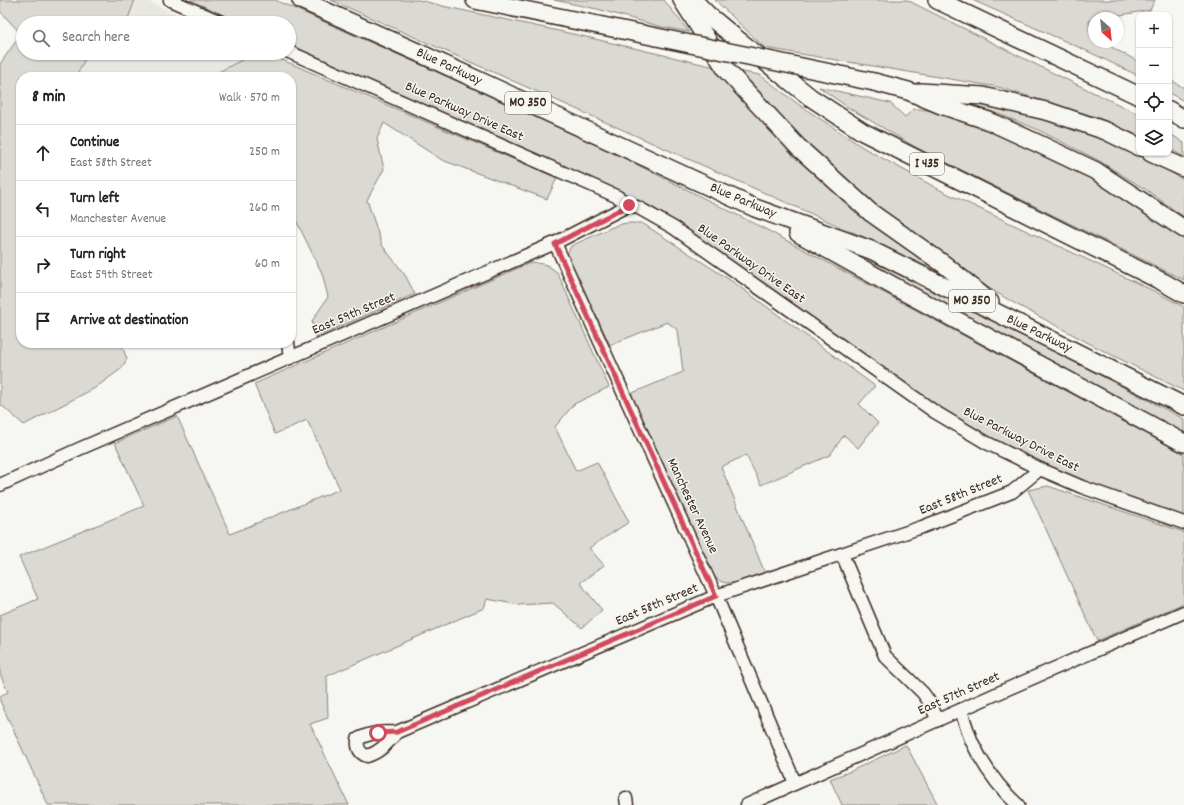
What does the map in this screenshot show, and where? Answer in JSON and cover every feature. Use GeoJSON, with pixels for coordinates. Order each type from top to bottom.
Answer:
{"type":"FeatureCollection","features":[{"type":"Feature","properties":{"kind":"highway","name":"Blue Parkway"},"geometry":{"type":"LineString","coordinates":[[301,0],[410,48],[755,208],[871,250],[1184,406]]}},
{"type":"Feature","properties":{"kind":"highway"},"geometry":{"type":"LineString","coordinates":[[475,0],[874,82],[908,91],[941,105],[989,121],[1096,171],[1184,229]]}},
{"type":"Feature","properties":{"kind":"highway"},"geometry":{"type":"LineString","coordinates":[[682,0],[727,71],[798,147],[870,212],[945,265],[1013,321]]}},
{"type":"Feature","properties":{"kind":"highway","name":"I 435"},"geometry":{"type":"LineString","coordinates":[[693,0],[737,40],[810,96],[863,132],[1184,294]]}},
{"type":"Feature","properties":{"kind":"highway"},"geometry":{"type":"LineString","coordinates":[[937,0],[1136,95]]}},
{"type":"Feature","properties":{"kind":"highway"},"geometry":{"type":"LineString","coordinates":[[908,91],[983,96],[1050,112],[1106,131],[1136,146]]}},
{"type":"Feature","properties":{"kind":"highway"},"geometry":{"type":"LineString","coordinates":[[1172,112],[1184,119]]}},
{"type":"Feature","properties":{"kind":"highway"},"geometry":{"type":"LineString","coordinates":[[1158,156],[1184,168]]}},
{"type":"Feature","properties":{"kind":"highway"},"geometry":{"type":"LineString","coordinates":[[755,208],[896,288],[1184,443]]}},
{"type":"Feature","properties":{"kind":"street"},"geometry":{"type":"LineString","coordinates":[[170,0],[207,16]]}},
{"type":"Feature","properties":{"kind":"street","name":"Blue Parkway Drive East"},"geometry":{"type":"LineString","coordinates":[[296,55],[598,188],[618,197],[629,205],[637,207],[674,228],[936,412],[987,443],[1040,470],[1082,488],[1184,523]]}},
{"type":"Feature","properties":{"kind":"street","name":"East 59th Street"},"geometry":{"type":"LineString","coordinates":[[0,485],[555,244],[629,205]]}},
{"type":"Feature","properties":{"kind":"street","name":"Manchester Avenue"},"geometry":{"type":"LineString","coordinates":[[555,244],[716,596],[795,783]]}},
{"type":"Feature","properties":{"kind":"street"},"geometry":{"type":"LineString","coordinates":[[289,348],[290,358]]}},
{"type":"Feature","properties":{"kind":"street","name":"East 58th Street"},"geometry":{"type":"LineString","coordinates":[[397,732],[716,596],[922,527],[1012,492],[1040,470]]}},
{"type":"Feature","properties":{"kind":"street"},"geometry":{"type":"LineString","coordinates":[[842,554],[885,656],[923,693],[938,720]]}},
{"type":"Feature","properties":{"kind":"street","name":"East 57th Street"},"geometry":{"type":"LineString","coordinates":[[747,805],[1184,612]]}},
{"type":"Feature","properties":{"kind":"street"},"geometry":{"type":"LineString","coordinates":[[961,710],[972,742],[990,772],[1018,805]]}},
{"type":"Feature","properties":{"kind":"shaded area"},"geometry":{"type":"Polygon","coordinates":[[[0,0],[135,0],[129,16],[16,16],[16,29],[0,11],[0,0]]]}},
{"type":"Feature","properties":{"kind":"shaded area"},"geometry":{"type":"Polygon","coordinates":[[[135,0],[145,0],[182,16],[129,16],[135,0]]]}},
{"type":"Feature","properties":{"kind":"shaded area"},"geometry":{"type":"Polygon","coordinates":[[[190,0],[275,0],[514,106],[616,154],[767,230],[1184,454],[1184,517],[1071,477],[997,441],[936,405],[670,218],[650,206],[296,47],[296,16],[225,16],[190,0]]]}},
{"type":"Feature","properties":{"kind":"shaded area"},"geometry":{"type":"Polygon","coordinates":[[[331,0],[419,0],[715,67],[865,216],[937,269],[937,271],[868,239],[331,0]]]}},
{"type":"Feature","properties":{"kind":"shaded area"},"geometry":{"type":"Polygon","coordinates":[[[554,0],[664,0],[689,32],[662,27],[597,9],[554,0]]]}},
{"type":"Feature","properties":{"kind":"shaded area"},"geometry":{"type":"Polygon","coordinates":[[[715,0],[907,0],[1136,113],[1136,135],[1099,118],[998,87],[765,48],[715,0]]]}},
{"type":"Feature","properties":{"kind":"shaded area"},"geometry":{"type":"Polygon","coordinates":[[[972,0],[1155,0],[1150,10],[1124,14],[1124,12],[1088,12],[1088,48],[1113,48],[1136,60],[1136,75],[1085,50],[972,0]]]}},
{"type":"Feature","properties":{"kind":"shaded area"},"geometry":{"type":"Polygon","coordinates":[[[16,41],[16,60],[84,60],[78,72],[16,72],[16,348],[123,348],[127,359],[121,369],[95,388],[24,425],[0,404],[0,64],[16,41]]]}},
{"type":"Feature","properties":{"kind":"shaded area"},"geometry":{"type":"Polygon","coordinates":[[[84,60],[242,60],[219,72],[78,72],[84,60]]]}},
{"type":"Feature","properties":{"kind":"shaded area"},"geometry":{"type":"Polygon","coordinates":[[[242,60],[282,60],[557,178],[547,199],[442,160],[384,123],[377,139],[384,169],[367,200],[382,245],[405,275],[415,294],[316,337],[312,321],[328,297],[322,273],[296,220],[296,72],[219,72],[242,60]]]}},
{"type":"Feature","properties":{"kind":"shaded area"},"geometry":{"type":"Polygon","coordinates":[[[738,71],[760,75],[798,104],[864,148],[940,190],[1156,292],[1184,307],[1184,391],[1096,347],[1014,303],[979,282],[910,234],[875,207],[798,136],[738,71]]]}},
{"type":"Feature","properties":{"kind":"shaded area"},"geometry":{"type":"Polygon","coordinates":[[[1172,81],[1184,88],[1184,101],[1172,95],[1172,81]]]}},
{"type":"Feature","properties":{"kind":"shaded area"},"geometry":{"type":"Polygon","coordinates":[[[819,87],[890,103],[905,117],[914,109],[939,112],[997,132],[1081,170],[1184,236],[1184,280],[917,148],[849,108],[819,87]]]}},
{"type":"Feature","properties":{"kind":"shaded area"},"geometry":{"type":"Polygon","coordinates":[[[958,101],[1019,110],[1105,139],[1135,152],[1136,156],[1142,156],[1184,180],[1184,217],[1145,189],[1096,159],[1034,128],[1001,115],[958,101]]]}},
{"type":"Feature","properties":{"kind":"shaded area"},"geometry":{"type":"Polygon","coordinates":[[[1172,135],[1184,143],[1184,157],[1172,150],[1172,135]]]}},
{"type":"Feature","properties":{"kind":"shaded area"},"geometry":{"type":"Polygon","coordinates":[[[642,223],[733,282],[875,386],[859,404],[878,423],[858,448],[844,435],[830,455],[761,485],[746,455],[721,467],[765,573],[750,579],[727,583],[719,580],[711,572],[630,394],[683,372],[678,330],[667,322],[610,345],[567,254],[571,246],[617,225],[642,223]]]}},
{"type":"Feature","properties":{"kind":"shaded area"},"geometry":{"type":"Polygon","coordinates":[[[808,233],[868,258],[1029,338],[1184,419],[1184,433],[808,233]]]}},
{"type":"Feature","properties":{"kind":"shaded area"},"geometry":{"type":"Polygon","coordinates":[[[532,262],[547,265],[557,272],[609,387],[574,404],[555,427],[576,471],[597,462],[629,522],[589,548],[604,565],[580,583],[602,610],[582,628],[553,603],[519,605],[487,599],[484,608],[327,676],[328,718],[310,724],[349,805],[48,805],[0,701],[0,696],[8,692],[0,674],[0,615],[38,599],[19,557],[144,506],[115,443],[177,416],[230,534],[340,489],[307,420],[275,434],[254,384],[532,262]]]}},
{"type":"Feature","properties":{"kind":"shaded area"},"geometry":{"type":"Polygon","coordinates":[[[1048,486],[1184,532],[1184,603],[1097,641],[1028,490],[1048,486]]]}},
{"type":"Feature","properties":{"kind":"shaded area"},"geometry":{"type":"Polygon","coordinates":[[[906,745],[938,805],[842,805],[830,779],[851,771],[906,745]]]}},
{"type":"Feature","properties":{"kind":"route"},"geometry":{"type":"LineString","coordinates":[[378,733],[397,732],[716,596],[555,244],[629,205]]}}]}
